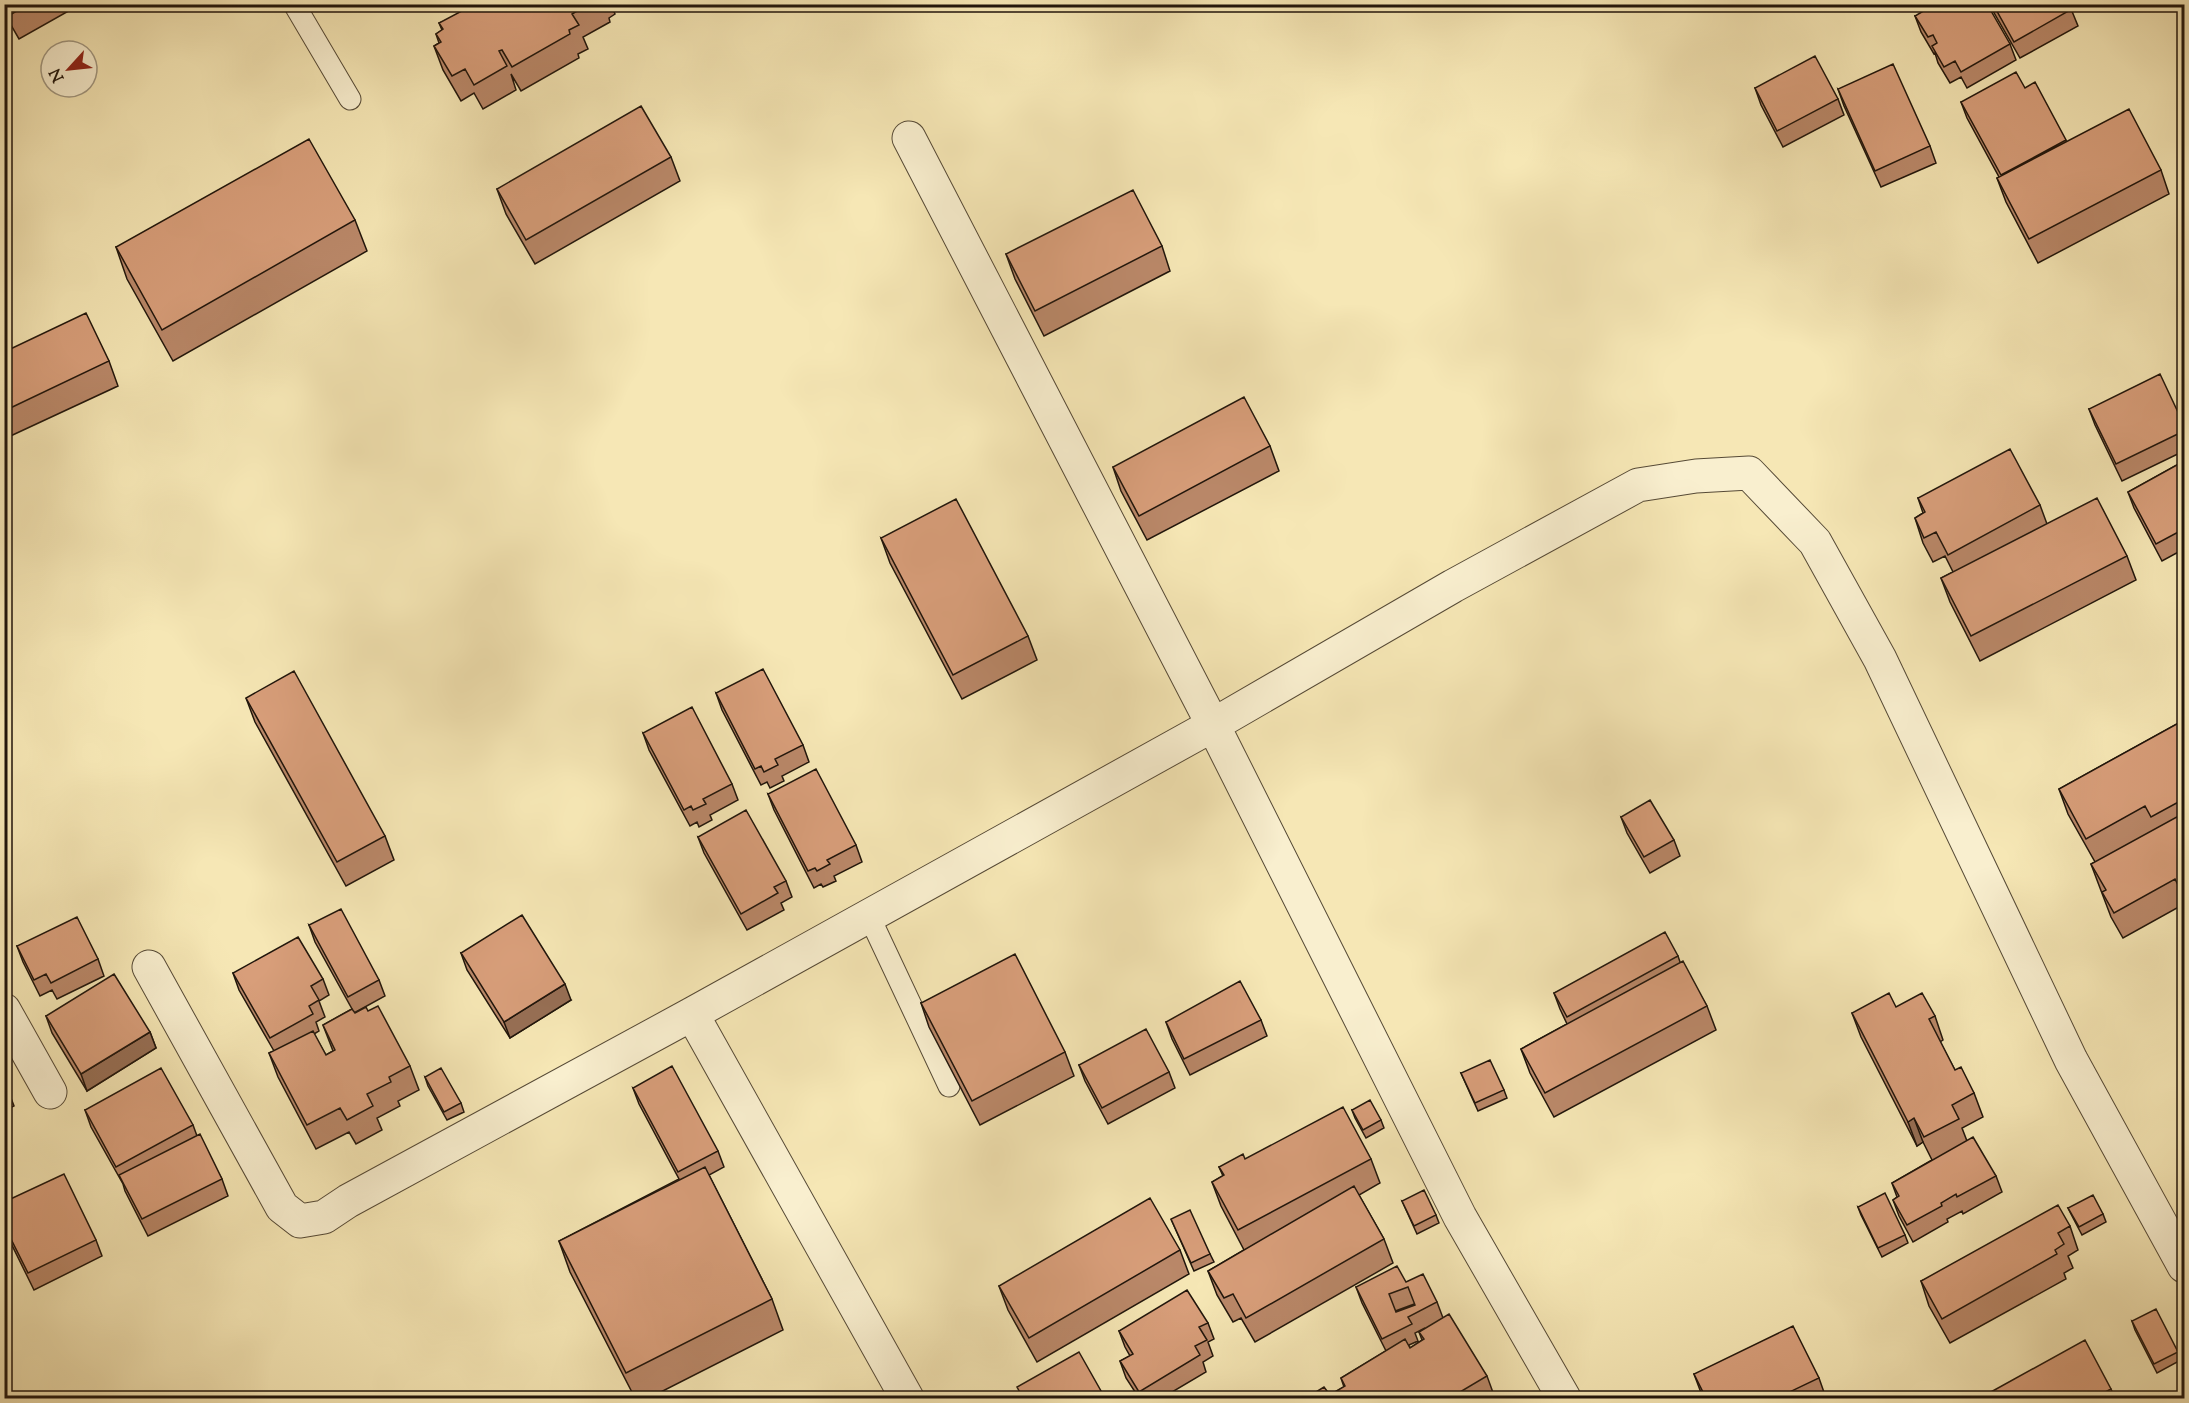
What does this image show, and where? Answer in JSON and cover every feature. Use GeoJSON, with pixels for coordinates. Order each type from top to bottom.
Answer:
{"type":"FeatureCollection","features":[{"type":"Feature","properties":{"kind":"street"},"geometry":{"type":"LineString","coordinates":[[909,138],[1214,725],[1460,1217],[1564,1398]]}},
{"type":"Feature","properties":{"kind":"street"},"geometry":{"type":"LineString","coordinates":[[149,967],[282,1208],[300,1221],[324,1217],[348,1201],[692,1014],[1214,725],[1454,586],[1638,484],[1696,476],[1749,473],[1815,542],[1875,650],[2071,1060],[2184,1266]]}},
{"type":"Feature","properties":{"kind":"street"},"geometry":{"type":"LineString","coordinates":[[4,1010],[50,1092]]}},
{"type":"Feature","properties":{"kind":"street"},"geometry":{"type":"LineString","coordinates":[[692,1014],[907,1398]]}},
{"type":"Feature","properties":{"kind":"lane"},"geometry":{"type":"LineString","coordinates":[[294,4],[350,99]]}},
{"type":"Feature","properties":{"kind":"lane"},"geometry":{"type":"LineString","coordinates":[[869,916],[949,1086]]}},
{"type":"Feature","properties":{"kind":"building"},"geometry":{"type":"Polygon","coordinates":[[[4,4],[29,4],[10,15],[4,4]]]}},
{"type":"Feature","properties":{"kind":"building"},"geometry":{"type":"Polygon","coordinates":[[[488,4],[589,4],[572,14],[579,25],[569,30],[570,34],[512,67],[502,50],[499,51],[507,66],[474,85],[465,69],[452,76],[434,46],[441,42],[436,34],[443,29],[439,23],[473,5],[476,11],[488,4]]]}},
{"type":"Feature","properties":{"kind":"building"},"geometry":{"type":"Polygon","coordinates":[[[1935,4],[1987,4],[2010,44],[1961,72],[1955,61],[1944,67],[1932,46],[1937,43],[1933,35],[1928,37],[1915,16],[1935,4]]]}},
{"type":"Feature","properties":{"kind":"building"},"geometry":{"type":"Polygon","coordinates":[[[1993,4],[2069,4],[2072,9],[2014,42],[1993,4]]]}},
{"type":"Feature","properties":{"kind":"building"},"geometry":{"type":"Polygon","coordinates":[[[1815,56],[1838,99],[1777,131],[1755,88],[1815,56]]]}},
{"type":"Feature","properties":{"kind":"building"},"geometry":{"type":"Polygon","coordinates":[[[1893,64],[1930,146],[1875,171],[1838,89],[1893,64]]]}},
{"type":"Feature","properties":{"kind":"building"},"geometry":{"type":"Polygon","coordinates":[[[2016,72],[2025,88],[2035,82],[2066,140],[2001,175],[1961,102],[2016,72]]]}},
{"type":"Feature","properties":{"kind":"building"},"geometry":{"type":"Polygon","coordinates":[[[641,106],[671,157],[526,240],[497,189],[641,106]]]}},
{"type":"Feature","properties":{"kind":"building"},"geometry":{"type":"Polygon","coordinates":[[[2129,109],[2161,170],[2029,239],[1997,178],[2129,109]]]}},
{"type":"Feature","properties":{"kind":"building"},"geometry":{"type":"Polygon","coordinates":[[[309,139],[355,220],[162,330],[116,247],[309,139]]]}},
{"type":"Feature","properties":{"kind":"building"},"geometry":{"type":"Polygon","coordinates":[[[1133,190],[1162,246],[1035,311],[1006,254],[1133,190]]]}},
{"type":"Feature","properties":{"kind":"building"},"geometry":{"type":"Polygon","coordinates":[[[86,313],[109,361],[4,411],[4,352],[86,313]]]}},
{"type":"Feature","properties":{"kind":"building"},"geometry":{"type":"Polygon","coordinates":[[[2160,374],[2184,425],[2184,431],[2116,464],[2089,409],[2160,374]]]}},
{"type":"Feature","properties":{"kind":"building"},"geometry":{"type":"Polygon","coordinates":[[[1244,397],[1270,446],[1139,516],[1113,467],[1244,397]]]}},
{"type":"Feature","properties":{"kind":"building"},"geometry":{"type":"Polygon","coordinates":[[[2010,449],[2040,505],[1948,555],[1936,532],[1924,538],[1915,518],[1925,512],[1918,498],[2010,449]]]}},
{"type":"Feature","properties":{"kind":"building"},"geometry":{"type":"Polygon","coordinates":[[[2184,461],[2184,529],[2156,544],[2128,492],[2184,461]]]}},
{"type":"Feature","properties":{"kind":"building"},"geometry":{"type":"Polygon","coordinates":[[[2097,498],[2127,556],[1971,636],[1941,578],[2097,498]]]}},
{"type":"Feature","properties":{"kind":"building"},"geometry":{"type":"Polygon","coordinates":[[[956,499],[1028,636],[953,675],[881,538],[956,499]]]}},
{"type":"Feature","properties":{"kind":"building"},"geometry":{"type":"Polygon","coordinates":[[[763,669],[803,745],[775,759],[778,765],[764,772],[761,766],[755,769],[716,693],[763,669]]]}},
{"type":"Feature","properties":{"kind":"building"},"geometry":{"type":"Polygon","coordinates":[[[294,671],[385,836],[337,862],[246,698],[294,671]]]}},
{"type":"Feature","properties":{"kind":"building"},"geometry":{"type":"Polygon","coordinates":[[[692,707],[732,784],[703,799],[706,804],[693,810],[691,806],[684,810],[643,733],[692,707]]]}},
{"type":"Feature","properties":{"kind":"building"},"geometry":{"type":"Polygon","coordinates":[[[2184,720],[2184,799],[2151,817],[2145,806],[2086,839],[2059,789],[2184,720]]]}},
{"type":"Feature","properties":{"kind":"building"},"geometry":{"type":"Polygon","coordinates":[[[816,769],[856,845],[827,860],[830,864],[817,871],[815,868],[808,871],[768,794],[816,769]]]}},
{"type":"Feature","properties":{"kind":"building"},"geometry":{"type":"Polygon","coordinates":[[[1650,800],[1674,840],[1644,857],[1621,817],[1650,800]]]}},
{"type":"Feature","properties":{"kind":"building"},"geometry":{"type":"Polygon","coordinates":[[[746,810],[786,881],[774,887],[778,893],[741,914],[698,837],[746,810]]]}},
{"type":"Feature","properties":{"kind":"building"},"geometry":{"type":"Polygon","coordinates":[[[2184,813],[2184,882],[2178,885],[2175,879],[2114,913],[2102,892],[2106,890],[2091,864],[2184,813]]]}},
{"type":"Feature","properties":{"kind":"building"},"geometry":{"type":"Polygon","coordinates":[[[341,909],[379,980],[348,997],[309,925],[341,909]]]}},
{"type":"Feature","properties":{"kind":"building"},"geometry":{"type":"Polygon","coordinates":[[[522,915],[565,984],[504,1022],[461,953],[522,915]]]}},
{"type":"Feature","properties":{"kind":"building"},"geometry":{"type":"Polygon","coordinates":[[[77,917],[98,959],[51,983],[46,974],[34,980],[17,946],[77,917]]]}},
{"type":"Feature","properties":{"kind":"building"},"geometry":{"type":"Polygon","coordinates":[[[1665,932],[1678,956],[1567,1017],[1554,993],[1665,932]]]}},
{"type":"Feature","properties":{"kind":"building"},"geometry":{"type":"Polygon","coordinates":[[[298,937],[323,979],[311,986],[319,1000],[309,1006],[313,1014],[270,1038],[233,973],[298,937]]]}},
{"type":"Feature","properties":{"kind":"building"},"geometry":{"type":"Polygon","coordinates":[[[1015,954],[1065,1052],[972,1101],[921,1003],[1015,954]]]}},
{"type":"Feature","properties":{"kind":"building"},"geometry":{"type":"Polygon","coordinates":[[[1683,961],[1707,1006],[1545,1093],[1521,1049],[1683,961]]]}},
{"type":"Feature","properties":{"kind":"building"},"geometry":{"type":"Polygon","coordinates":[[[114,974],[150,1032],[81,1074],[46,1016],[114,974]]]}},
{"type":"Feature","properties":{"kind":"building"},"geometry":{"type":"Polygon","coordinates":[[[1240,981],[1261,1020],[1184,1059],[1166,1022],[1240,981]]]}},
{"type":"Feature","properties":{"kind":"building"},"geometry":{"type":"Polygon","coordinates":[[[1889,993],[1896,1007],[1922,993],[1935,1016],[1929,1019],[1955,1070],[1961,1067],[1974,1093],[1952,1105],[1959,1119],[1924,1137],[1914,1118],[1908,1122],[1852,1013],[1889,993]]]}},
{"type":"Feature","properties":{"kind":"building"},"geometry":{"type":"Polygon","coordinates":[[[378,1006],[410,1066],[389,1077],[391,1082],[367,1094],[373,1106],[347,1120],[340,1108],[307,1125],[269,1053],[313,1031],[326,1055],[335,1050],[323,1025],[352,1009],[355,1013],[366,1007],[368,1011],[378,1006]]]}},
{"type":"Feature","properties":{"kind":"building"},"geometry":{"type":"Polygon","coordinates":[[[1146,1029],[1169,1072],[1102,1108],[1079,1065],[1146,1029]]]}},
{"type":"Feature","properties":{"kind":"building"},"geometry":{"type":"Polygon","coordinates":[[[1490,1060],[1504,1090],[1475,1103],[1461,1073],[1490,1060]]]}},
{"type":"Feature","properties":{"kind":"building"},"geometry":{"type":"Polygon","coordinates":[[[672,1066],[718,1151],[678,1172],[633,1088],[672,1066]]]}},
{"type":"Feature","properties":{"kind":"building"},"geometry":{"type":"Polygon","coordinates":[[[161,1068],[193,1125],[116,1167],[85,1110],[161,1068]]]}},
{"type":"Feature","properties":{"kind":"building"},"geometry":{"type":"Polygon","coordinates":[[[441,1068],[461,1103],[444,1112],[425,1077],[441,1068]]]}},
{"type":"Feature","properties":{"kind":"building"},"geometry":{"type":"Polygon","coordinates":[[[1370,1100],[1381,1120],[1363,1130],[1352,1110],[1370,1100]]]}},
{"type":"Feature","properties":{"kind":"building"},"geometry":{"type":"Polygon","coordinates":[[[1343,1107],[1371,1159],[1238,1230],[1212,1182],[1224,1175],[1219,1167],[1243,1154],[1245,1159],[1343,1107]]]}},
{"type":"Feature","properties":{"kind":"building"},"geometry":{"type":"Polygon","coordinates":[[[200,1134],[222,1179],[142,1219],[119,1175],[200,1134]]]}},
{"type":"Feature","properties":{"kind":"building"},"geometry":{"type":"Polygon","coordinates":[[[1973,1137],[1996,1176],[1957,1197],[1956,1194],[1941,1203],[1942,1206],[1907,1225],[1893,1200],[1899,1196],[1892,1183],[1973,1137]]]}},
{"type":"Feature","properties":{"kind":"building"},"geometry":{"type":"Polygon","coordinates":[[[705,1167],[772,1299],[626,1373],[559,1241],[705,1167]]]}},
{"type":"Feature","properties":{"kind":"building"},"geometry":{"type":"Polygon","coordinates":[[[64,1174],[96,1240],[28,1273],[4,1225],[4,1202],[64,1174]]]}},
{"type":"Feature","properties":{"kind":"building"},"geometry":{"type":"Polygon","coordinates":[[[1354,1186],[1384,1239],[1246,1318],[1233,1294],[1224,1298],[1208,1271],[1354,1186]]]}},
{"type":"Feature","properties":{"kind":"building"},"geometry":{"type":"Polygon","coordinates":[[[1424,1190],[1436,1215],[1414,1226],[1402,1201],[1424,1190]]]}},
{"type":"Feature","properties":{"kind":"building"},"geometry":{"type":"Polygon","coordinates":[[[1885,1193],[1905,1235],[1878,1248],[1858,1207],[1885,1193]]]}},
{"type":"Feature","properties":{"kind":"building"},"geometry":{"type":"Polygon","coordinates":[[[2093,1195],[2103,1214],[2079,1227],[2068,1208],[2093,1195]]]}},
{"type":"Feature","properties":{"kind":"building"},"geometry":{"type":"Polygon","coordinates":[[[1150,1198],[1180,1250],[1029,1338],[999,1286],[1150,1198]]]}},
{"type":"Feature","properties":{"kind":"building"},"geometry":{"type":"Polygon","coordinates":[[[2058,1205],[2070,1226],[2058,1233],[2064,1244],[2055,1250],[2057,1254],[1942,1319],[1921,1281],[2058,1205]]]}},
{"type":"Feature","properties":{"kind":"building"},"geometry":{"type":"Polygon","coordinates":[[[1190,1210],[1210,1254],[1191,1263],[1171,1219],[1190,1210]]]}},
{"type":"Feature","properties":{"kind":"building"},"geometry":{"type":"Polygon","coordinates":[[[1397,1266],[1406,1282],[1423,1274],[1437,1302],[1408,1317],[1412,1324],[1382,1339],[1356,1287],[1397,1266]],[[1408,1287],[1389,1294],[1396,1312],[1415,1305],[1408,1287]]]}},
{"type":"Feature","properties":{"kind":"building"},"geometry":{"type":"Polygon","coordinates":[[[1187,1290],[1208,1323],[1199,1327],[1207,1340],[1195,1346],[1200,1355],[1139,1392],[1120,1361],[1133,1354],[1119,1331],[1187,1290]]]}},
{"type":"Feature","properties":{"kind":"building"},"geometry":{"type":"Polygon","coordinates":[[[2156,1309],[2178,1352],[2154,1364],[2132,1321],[2156,1309]]]}},
{"type":"Feature","properties":{"kind":"building"},"geometry":{"type":"Polygon","coordinates":[[[1449,1314],[1487,1376],[1450,1398],[1306,1398],[1324,1387],[1330,1395],[1345,1386],[1341,1378],[1405,1339],[1410,1348],[1424,1339],[1419,1332],[1449,1314]]]}},
{"type":"Feature","properties":{"kind":"building"},"geometry":{"type":"Polygon","coordinates":[[[1793,1326],[1819,1378],[1777,1398],[1706,1398],[1694,1374],[1793,1326]]]}},
{"type":"Feature","properties":{"kind":"building"},"geometry":{"type":"Polygon","coordinates":[[[2085,1340],[2111,1389],[2094,1398],[1980,1398],[2085,1340]]]}},
{"type":"Feature","properties":{"kind":"building"},"geometry":{"type":"Polygon","coordinates":[[[1079,1352],[1105,1398],[1023,1398],[1017,1387],[1079,1352]]]}}]}
